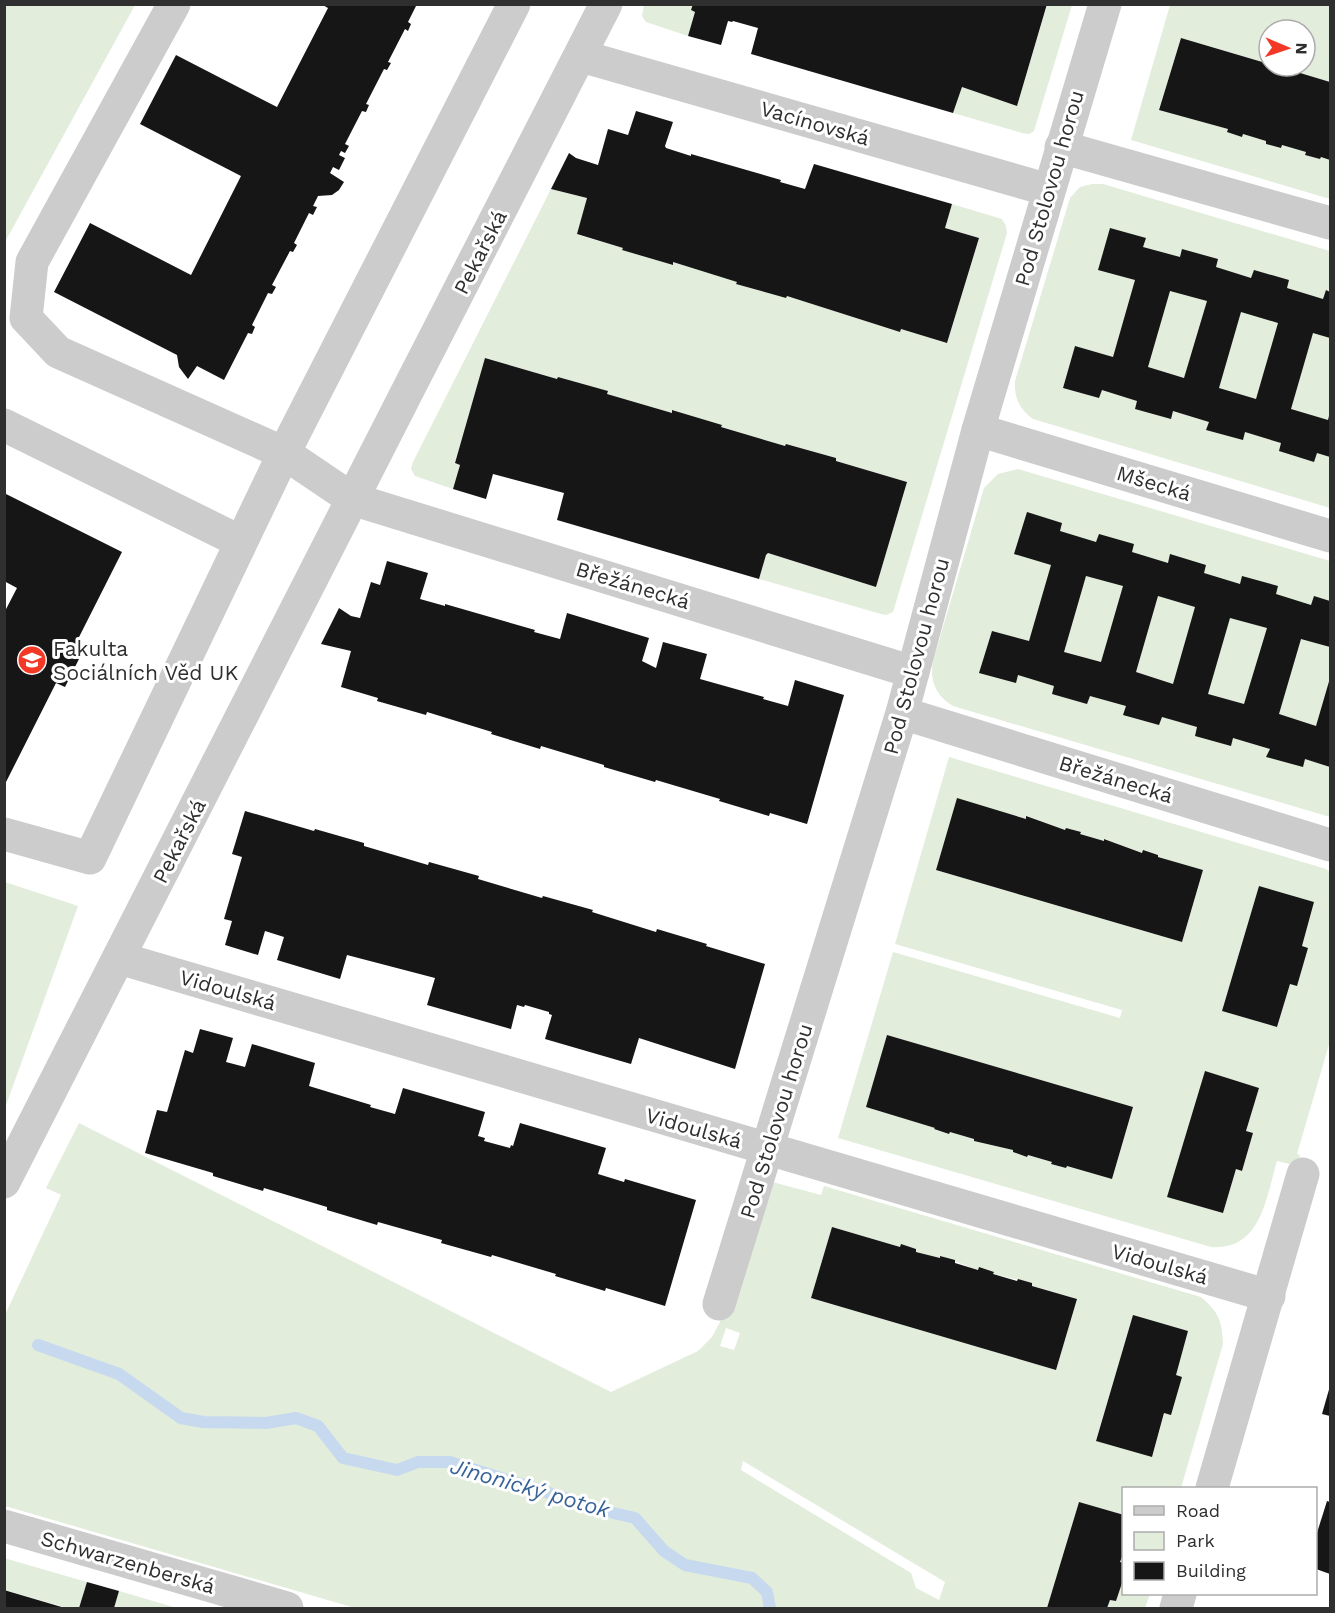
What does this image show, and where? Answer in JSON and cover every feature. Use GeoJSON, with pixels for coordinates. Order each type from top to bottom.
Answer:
{"type":"FeatureCollection","features":[{"type":"Feature","properties":{"kind":"street"},"geometry":{"type":"LineString","coordinates":[[174,4],[32,262],[26,318],[58,352],[284,453],[352,500]]}},
{"type":"Feature","properties":{"kind":"street"},"geometry":{"type":"LineString","coordinates":[[4,834],[90,858],[284,453],[514,4]]}},
{"type":"Feature","properties":{"kind":"street","name":"Pekařská"},"geometry":{"type":"LineString","coordinates":[[4,1182],[606,4]]}},
{"type":"Feature","properties":{"kind":"street","name":"Pod Stolovou horou"},"geometry":{"type":"LineString","coordinates":[[719,1304],[902,713],[978,430],[1105,4]]}},
{"type":"Feature","properties":{"kind":"street","name":"Vacínovská"},"geometry":{"type":"LineString","coordinates":[[581,56],[1049,190]]}},
{"type":"Feature","properties":{"kind":"street"},"geometry":{"type":"LineString","coordinates":[[1061,147],[1330,223]]}},
{"type":"Feature","properties":{"kind":"street"},"geometry":{"type":"LineString","coordinates":[[4,425],[241,542]]}},
{"type":"Feature","properties":{"kind":"street","name":"Mšecká"},"geometry":{"type":"LineString","coordinates":[[978,430],[1330,536]]}},
{"type":"Feature","properties":{"kind":"street","name":"Břežánecká"},"geometry":{"type":"LineString","coordinates":[[352,500],[913,672]]}},
{"type":"Feature","properties":{"kind":"street","name":"Břežánecká"},"geometry":{"type":"LineString","coordinates":[[902,713],[1330,845]]}},
{"type":"Feature","properties":{"kind":"street","name":"Vidoulská"},"geometry":{"type":"LineString","coordinates":[[119,958],[1269,1296]]}},
{"type":"Feature","properties":{"kind":"street"},"geometry":{"type":"LineString","coordinates":[[1212,1487],[1303,1174]]}},
{"type":"Feature","properties":{"kind":"street","name":"Schwarzenberská"},"geometry":{"type":"LineString","coordinates":[[4,1526],[287,1608]]}},
{"type":"Feature","properties":{"kind":"green space"},"geometry":{"type":"Polygon","coordinates":[[[4,5],[135,5],[5,242],[4,5]]]}},
{"type":"Feature","properties":{"kind":"green space"},"geometry":{"type":"Polygon","coordinates":[[[644,5],[693,5],[691,10],[695,12],[688,36],[646,22],[642,16],[644,5]]]}},
{"type":"Feature","properties":{"kind":"green space"},"geometry":{"type":"Polygon","coordinates":[[[1047,5],[1072,5],[1034,131],[1029,134],[1022,133],[953,113],[962,87],[1017,106],[1047,5]]]}},
{"type":"Feature","properties":{"kind":"green space"},"geometry":{"type":"Polygon","coordinates":[[[1170,5],[1330,5],[1330,82],[1317,78],[1317,18],[1257,18],[1257,60],[1181,38],[1159,109],[1228,129],[1242,136],[1243,134],[1266,141],[1266,144],[1281,148],[1282,145],[1306,152],[1305,155],[1330,160],[1330,199],[1131,140],[1170,5]]]}},
{"type":"Feature","properties":{"kind":"green space"},"geometry":{"type":"Polygon","coordinates":[[[1103,184],[1330,251],[1330,508],[1033,419],[1021,407],[1015,392],[1015,381],[1070,198],[1080,187],[1103,184]]]}},
{"type":"Feature","properties":{"kind":"green space"},"geometry":{"type":"Polygon","coordinates":[[[551,189],[587,198],[578,235],[672,265],[673,262],[737,282],[737,284],[786,298],[787,296],[900,332],[901,329],[947,343],[979,238],[945,228],[952,204],[1002,219],[1007,233],[893,612],[886,615],[881,614],[759,579],[768,553],[876,587],[907,482],[836,461],[836,458],[787,444],[785,446],[673,410],[671,413],[558,377],[557,379],[486,358],[455,463],[460,465],[453,489],[415,476],[411,469],[413,462],[551,189]]]}},
{"type":"Feature","properties":{"kind":"green space"},"geometry":{"type":"Polygon","coordinates":[[[1018,469],[1330,561],[1330,817],[953,706],[942,697],[933,681],[933,661],[984,488],[998,474],[1018,469]]]}},
{"type":"Feature","properties":{"kind":"green space"},"geometry":{"type":"Polygon","coordinates":[[[949,757],[1326,869],[1330,872],[1330,1041],[1297,1154],[1300,1155],[1297,1166],[1277,1161],[1264,1206],[1251,1231],[1241,1240],[1228,1246],[1211,1247],[838,1138],[893,952],[1120,1018],[1122,1010],[895,944],[949,757]],[[957,799],[936,870],[1182,942],[1203,871],[1158,857],[1158,855],[1144,851],[1142,853],[1105,839],[1104,841],[1066,828],[1065,830],[1027,817],[1026,819],[957,799]],[[1259,886],[1222,1011],[1277,1027],[1290,984],[1308,948],[1302,946],[1314,902],[1259,886]],[[887,1035],[867,1107],[935,1128],[935,1130],[949,1134],[950,1132],[974,1139],[974,1141],[1013,1150],[1027,1157],[1028,1155],[1052,1162],[1051,1164],[1066,1168],[1067,1166],[1112,1179],[1133,1108],[887,1035]],[[1205,1072],[1223,1213],[1236,1169],[1242,1171],[1253,1133],[1246,1131],[1259,1088],[1205,1072]]]}},
{"type":"Feature","properties":{"kind":"green space"},"geometry":{"type":"Polygon","coordinates":[[[4,882],[78,906],[5,1108],[4,882]]]}},
{"type":"Feature","properties":{"kind":"green space"},"geometry":{"type":"Polygon","coordinates":[[[79,1123],[611,1392],[698,1351],[712,1337],[720,1322],[761,1179],[821,1195],[824,1186],[1201,1297],[1212,1307],[1218,1318],[1222,1329],[1223,1344],[1181,1487],[1122,1487],[1122,1515],[1079,1502],[1047,1608],[355,1608],[5,1506],[4,1317],[61,1195],[46,1188],[79,1123]],[[832,1227],[811,1298],[1056,1370],[1077,1299],[1032,1286],[1032,1283],[993,1274],[994,1272],[979,1267],[978,1270],[940,1256],[940,1258],[916,1252],[916,1249],[902,1245],[900,1247],[832,1227]],[[1133,1316],[1096,1440],[1152,1457],[1188,1331],[1133,1316]],[[726,1328],[720,1346],[734,1350],[740,1333],[726,1328]],[[743,1461],[741,1470],[911,1573],[916,1588],[939,1600],[945,1582],[743,1461]]]}},
{"type":"Feature","properties":{"kind":"green space"},"geometry":{"type":"Polygon","coordinates":[[[4,1558],[87,1582],[79,1608],[67,1608],[5,1590],[4,1558]]]}},
{"type":"Feature","properties":{"kind":"green space"},"geometry":{"type":"Polygon","coordinates":[[[1122,1580],[1122,1595],[1150,1595],[1145,1608],[1107,1608],[1110,1600],[1116,1601],[1122,1580]]]}},
{"type":"Feature","properties":{"kind":"green space"},"geometry":{"type":"Polygon","coordinates":[[[119,1591],[177,1608],[114,1608],[119,1591]]]}},
{"type":"Feature","properties":{"kind":"building"},"geometry":{"type":"Polygon","coordinates":[[[321,4],[417,4],[408,22],[411,24],[408,31],[405,29],[388,62],[391,63],[387,70],[384,69],[366,104],[369,105],[366,112],[362,111],[345,144],[349,146],[345,153],[341,151],[339,155],[345,158],[339,170],[333,167],[330,173],[344,182],[332,195],[318,196],[313,206],[317,207],[313,215],[309,213],[294,243],[297,245],[293,252],[290,251],[272,285],[276,287],[272,294],[268,293],[252,325],[255,327],[252,334],[248,333],[224,380],[197,366],[188,379],[179,367],[177,355],[54,292],[90,223],[191,275],[241,176],[140,124],[176,55],[277,107],[328,8],[321,4]]]}},
{"type":"Feature","properties":{"kind":"building"},"geometry":{"type":"Polygon","coordinates":[[[693,4],[1047,4],[1017,106],[962,87],[953,113],[751,54],[758,28],[728,21],[721,45],[688,36],[695,12],[691,10],[693,4]]]}},
{"type":"Feature","properties":{"kind":"building"},"geometry":{"type":"Polygon","coordinates":[[[1181,38],[1257,60],[1257,78],[1317,78],[1330,82],[1330,160],[1305,155],[1306,152],[1282,145],[1281,148],[1266,144],[1266,141],[1243,134],[1242,137],[1227,132],[1228,129],[1159,110],[1181,38]]]}},
{"type":"Feature","properties":{"kind":"building"},"geometry":{"type":"Polygon","coordinates":[[[636,111],[673,122],[666,148],[691,156],[691,154],[805,189],[814,164],[952,204],[945,228],[979,238],[947,343],[901,329],[900,332],[787,296],[786,298],[736,284],[737,282],[673,262],[673,265],[622,250],[623,248],[577,234],[587,198],[551,189],[569,153],[576,158],[598,165],[608,129],[628,135],[636,111]]]}},
{"type":"Feature","properties":{"kind":"building"},"geometry":{"type":"Polygon","coordinates":[[[1110,228],[1146,238],[1143,247],[1180,257],[1182,249],[1218,259],[1216,267],[1251,278],[1254,270],[1289,280],[1287,288],[1323,299],[1326,290],[1330,292],[1330,338],[1313,333],[1291,409],[1328,420],[1330,412],[1330,457],[1317,453],[1314,462],[1279,451],[1281,443],[1245,432],[1243,440],[1206,430],[1209,422],[1173,411],[1171,419],[1135,409],[1137,401],[1102,390],[1099,398],[1063,388],[1075,346],[1113,357],[1135,280],[1098,270],[1110,228]],[[1170,291],[1148,367],[1184,378],[1207,301],[1170,291]],[[1241,312],[1219,388],[1256,399],[1278,323],[1241,312]]]}},
{"type":"Feature","properties":{"kind":"building"},"geometry":{"type":"Polygon","coordinates":[[[485,358],[608,391],[607,394],[672,413],[672,410],[785,446],[786,444],[836,458],[836,461],[907,482],[876,587],[768,553],[759,579],[557,520],[564,493],[493,474],[486,499],[453,489],[460,465],[455,463],[485,358]]]}},
{"type":"Feature","properties":{"kind":"building"},"geometry":{"type":"Polygon","coordinates":[[[4,493],[122,552],[74,647],[83,651],[65,687],[56,683],[4,786],[4,613],[17,588],[4,581],[4,493]]]}},
{"type":"Feature","properties":{"kind":"building"},"geometry":{"type":"Polygon","coordinates":[[[1027,512],[1062,523],[1060,531],[1096,542],[1099,534],[1134,544],[1132,552],[1168,563],[1170,554],[1206,565],[1204,573],[1240,584],[1242,576],[1278,586],[1276,594],[1311,605],[1314,596],[1330,601],[1330,647],[1301,639],[1279,714],[1316,726],[1330,678],[1330,767],[1305,759],[1303,767],[1266,757],[1270,749],[1233,738],[1231,746],[1195,736],[1197,727],[1162,717],[1159,725],[1123,715],[1126,706],[1090,696],[1087,704],[1052,694],[1054,686],[1018,675],[1016,683],[979,673],[992,631],[1029,641],[1051,565],[1014,554],[1027,512]],[[1086,576],[1064,652],[1101,662],[1123,586],[1086,576]],[[1158,596],[1136,672],[1173,684],[1195,607],[1158,596]],[[1230,618],[1208,694],[1244,704],[1267,628],[1230,618]]]}},
{"type":"Feature","properties":{"kind":"building"},"geometry":{"type":"Polygon","coordinates":[[[387,561],[428,573],[420,599],[445,606],[445,604],[560,639],[567,613],[649,638],[642,661],[656,668],[663,642],[707,654],[700,679],[788,706],[795,680],[844,695],[807,824],[770,813],[769,816],[719,801],[720,799],[604,767],[604,765],[541,746],[540,749],[427,712],[426,715],[377,701],[378,698],[341,687],[351,651],[321,644],[339,608],[351,616],[360,618],[371,582],[380,585],[387,561]]]}},
{"type":"Feature","properties":{"kind":"building"},"geometry":{"type":"Polygon","coordinates":[[[957,798],[1026,819],[1026,816],[1065,830],[1066,828],[1081,832],[1080,834],[1104,841],[1104,839],[1142,853],[1143,850],[1158,855],[1158,857],[1203,870],[1182,942],[936,870],[957,798]]]}},
{"type":"Feature","properties":{"kind":"building"},"geometry":{"type":"Polygon","coordinates":[[[245,811],[364,843],[364,846],[428,865],[429,862],[479,876],[478,879],[593,910],[592,912],[656,932],[657,929],[707,944],[706,946],[765,964],[735,1069],[639,1038],[631,1064],[545,1039],[552,1015],[525,1005],[524,1007],[517,1005],[511,1029],[427,1005],[435,978],[347,955],[340,979],[277,960],[284,937],[265,931],[258,955],[225,945],[232,921],[224,919],[242,857],[232,854],[245,811]]]}},
{"type":"Feature","properties":{"kind":"building"},"geometry":{"type":"Polygon","coordinates":[[[1259,886],[1314,902],[1302,946],[1308,948],[1297,986],[1290,984],[1277,1027],[1222,1011],[1259,886]]]}},
{"type":"Feature","properties":{"kind":"building"},"geometry":{"type":"Polygon","coordinates":[[[200,1029],[233,1038],[226,1062],[245,1067],[252,1044],[315,1063],[309,1086],[371,1105],[370,1107],[395,1114],[403,1088],[485,1112],[478,1136],[485,1138],[484,1141],[510,1148],[511,1145],[513,1146],[520,1123],[606,1148],[598,1174],[624,1182],[625,1179],[696,1200],[665,1306],[606,1288],[605,1291],[492,1255],[491,1257],[441,1243],[442,1240],[378,1222],[377,1225],[327,1210],[327,1207],[264,1188],[263,1191],[213,1176],[213,1173],[145,1153],[157,1110],[167,1112],[185,1050],[193,1053],[200,1029]]]}},
{"type":"Feature","properties":{"kind":"building"},"geometry":{"type":"Polygon","coordinates":[[[887,1035],[1133,1107],[1112,1179],[1067,1166],[1066,1168],[1051,1164],[1052,1162],[1028,1155],[1027,1157],[1013,1150],[974,1141],[974,1139],[950,1132],[949,1134],[866,1107],[887,1035]]]}},
{"type":"Feature","properties":{"kind":"building"},"geometry":{"type":"Polygon","coordinates":[[[1205,1071],[1259,1088],[1246,1131],[1253,1133],[1242,1171],[1236,1169],[1223,1213],[1167,1197],[1205,1071]]]}},
{"type":"Feature","properties":{"kind":"building"},"geometry":{"type":"Polygon","coordinates":[[[832,1227],[900,1247],[901,1244],[916,1249],[916,1252],[955,1260],[955,1263],[978,1270],[979,1267],[994,1272],[993,1274],[1032,1283],[1032,1286],[1077,1299],[1056,1370],[811,1298],[832,1227]]]}},
{"type":"Feature","properties":{"kind":"building"},"geometry":{"type":"Polygon","coordinates":[[[1133,1315],[1188,1331],[1176,1375],[1182,1377],[1171,1415],[1164,1413],[1152,1457],[1096,1441],[1133,1315]]]}},
{"type":"Feature","properties":{"kind":"building"},"geometry":{"type":"Polygon","coordinates":[[[1330,1386],[1330,1416],[1322,1414],[1330,1386]]]}},
{"type":"Feature","properties":{"kind":"building"},"geometry":{"type":"Polygon","coordinates":[[[1327,1501],[1330,1502],[1330,1574],[1317,1569],[1317,1533],[1327,1501]]]}},
{"type":"Feature","properties":{"kind":"building"},"geometry":{"type":"Polygon","coordinates":[[[1079,1502],[1122,1514],[1120,1562],[1122,1562],[1122,1583],[1116,1601],[1110,1600],[1107,1608],[1047,1608],[1079,1502]]]}},
{"type":"Feature","properties":{"kind":"building"},"geometry":{"type":"Polygon","coordinates":[[[87,1582],[119,1591],[114,1608],[79,1608],[87,1582]]]}},
{"type":"Feature","properties":{"kind":"building"},"geometry":{"type":"Polygon","coordinates":[[[4,1590],[65,1608],[4,1608],[4,1590]]]}},
{"type":"Feature","properties":{"kind":"waterway","name":"Jinonický potok"},"geometry":{"type":"LineString","coordinates":[[38,1345],[119,1374],[181,1418],[203,1422],[266,1423],[296,1418],[318,1426],[343,1458],[397,1470],[418,1462],[450,1462],[592,1508],[635,1518],[664,1551],[685,1565],[752,1578],[767,1592],[770,1608]]}},
{"type":"Feature","properties":{"kind":"place","name":"Fakulta Sociálních Věd UK"},"geometry":{"type":"Point","coordinates":[32,660]}}]}
